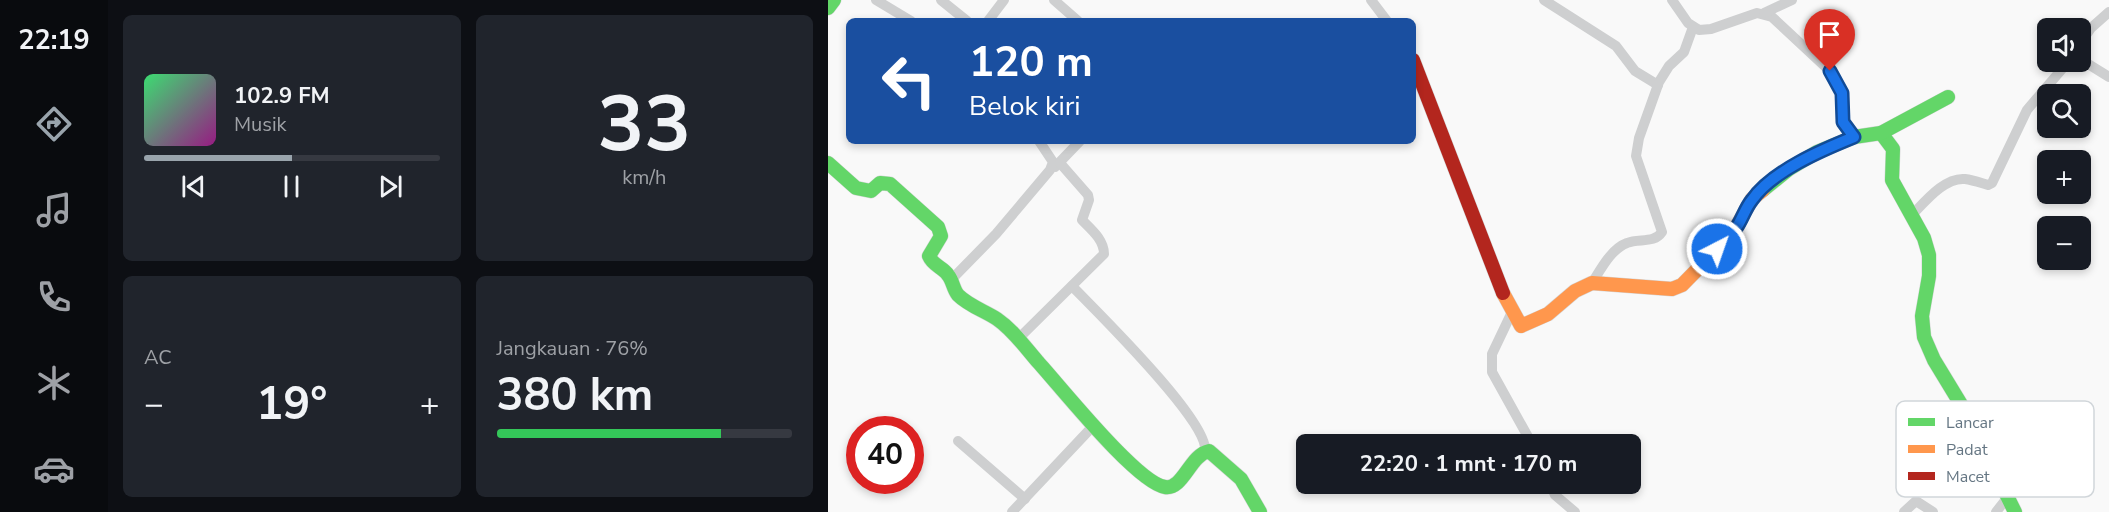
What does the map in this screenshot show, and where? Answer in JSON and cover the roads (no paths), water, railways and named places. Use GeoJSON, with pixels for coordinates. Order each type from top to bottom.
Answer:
{"type":"FeatureCollection","features":[{"type":"Feature","properties":{"kind":"street"},"geometry":{"type":"LineString","coordinates":[[828,8],[834,0]]}},
{"type":"Feature","properties":{"kind":"street"},"geometry":{"type":"LineString","coordinates":[[876,0],[906,18]]}},
{"type":"Feature","properties":{"kind":"street"},"geometry":{"type":"LineString","coordinates":[[940,0],[964,18]]}},
{"type":"Feature","properties":{"kind":"street"},"geometry":{"type":"LineString","coordinates":[[990,18],[1004,0]]}},
{"type":"Feature","properties":{"kind":"street"},"geometry":{"type":"LineString","coordinates":[[1054,0],[1075,18]]}},
{"type":"Feature","properties":{"kind":"street"},"geometry":{"type":"LineString","coordinates":[[1371,0],[1385,18]]}},
{"type":"Feature","properties":{"kind":"street"},"geometry":{"type":"LineString","coordinates":[[1544,0],[1616,46],[1635,71],[1658,85]]}},
{"type":"Feature","properties":{"kind":"street"},"geometry":{"type":"LineString","coordinates":[[1672,0],[1693,27],[1699,30],[1710,29],[1757,13],[1773,17],[1830,71],[1842,93],[1843,122],[1854,137]]}},
{"type":"Feature","properties":{"kind":"street"},"geometry":{"type":"LineString","coordinates":[[1764,13],[1791,0]]}},
{"type":"Feature","properties":{"kind":"street"},"geometry":{"type":"LineString","coordinates":[[2091,28],[2109,12]]}},
{"type":"Feature","properties":{"kind":"street"},"geometry":{"type":"LineString","coordinates":[[1416,68],[1497,282],[1518,324],[1524,326],[1548,314],[1575,291],[1592,283],[1618,248],[1628,242],[1656,239],[1662,232],[1635,156],[1639,138],[1663,73],[1684,52],[1693,27]]}},
{"type":"Feature","properties":{"kind":"street"},"geometry":{"type":"LineString","coordinates":[[2091,66],[2109,77]]}},
{"type":"Feature","properties":{"kind":"street"},"geometry":{"type":"LineString","coordinates":[[1911,216],[1929,198],[1954,180],[1964,179],[1988,185],[1992,183],[2027,110],[2059,72]]}},
{"type":"Feature","properties":{"kind":"street"},"geometry":{"type":"LineString","coordinates":[[1592,283],[1662,290],[1682,285],[1733,233],[1752,199],[1798,163],[1817,152],[1854,137],[1881,133],[1948,97]]}},
{"type":"Feature","properties":{"kind":"street"},"geometry":{"type":"LineString","coordinates":[[1881,133],[1892,143],[1895,150],[1891,176],[1929,254],[1930,269],[1922,323],[1924,339],[1959,401]]}},
{"type":"Feature","properties":{"kind":"street"},"geometry":{"type":"LineString","coordinates":[[1042,144],[1052,156],[1053,162],[1050,170]]}},
{"type":"Feature","properties":{"kind":"street"},"geometry":{"type":"LineString","coordinates":[[951,280],[996,234],[1050,170],[1060,163],[1077,144]]}},
{"type":"Feature","properties":{"kind":"street"},"geometry":{"type":"LineString","coordinates":[[828,163],[856,188],[871,191],[880,183],[890,184],[938,227],[941,236],[929,256],[930,261],[948,273],[957,294],[1004,324],[1133,465],[1155,483],[1165,487],[1180,479],[1205,451],[1206,446],[1199,432],[1155,373],[1072,286]]}},
{"type":"Feature","properties":{"kind":"street"},"geometry":{"type":"LineString","coordinates":[[1018,339],[1104,254],[1104,247],[1082,220],[1089,200],[1088,195],[1060,163]]}},
{"type":"Feature","properties":{"kind":"street"},"geometry":{"type":"LineString","coordinates":[[1512,312],[1492,354],[1492,372],[1526,434]]}},
{"type":"Feature","properties":{"kind":"street"},"geometry":{"type":"LineString","coordinates":[[1012,512],[1094,424]]}},
{"type":"Feature","properties":{"kind":"street"},"geometry":{"type":"LineString","coordinates":[[958,441],[1025,500]]}},
{"type":"Feature","properties":{"kind":"street"},"geometry":{"type":"LineString","coordinates":[[1205,451],[1216,455],[1233,471],[1260,512]]}},
{"type":"Feature","properties":{"kind":"street"},"geometry":{"type":"LineString","coordinates":[[1555,494],[1575,512]]}},
{"type":"Feature","properties":{"kind":"street"},"geometry":{"type":"LineString","coordinates":[[1996,512],[2007,498],[2015,512]]}},
{"type":"Feature","properties":{"kind":"street"},"geometry":{"type":"LineString","coordinates":[[1904,512],[1916,501],[1933,512]]}}]}
